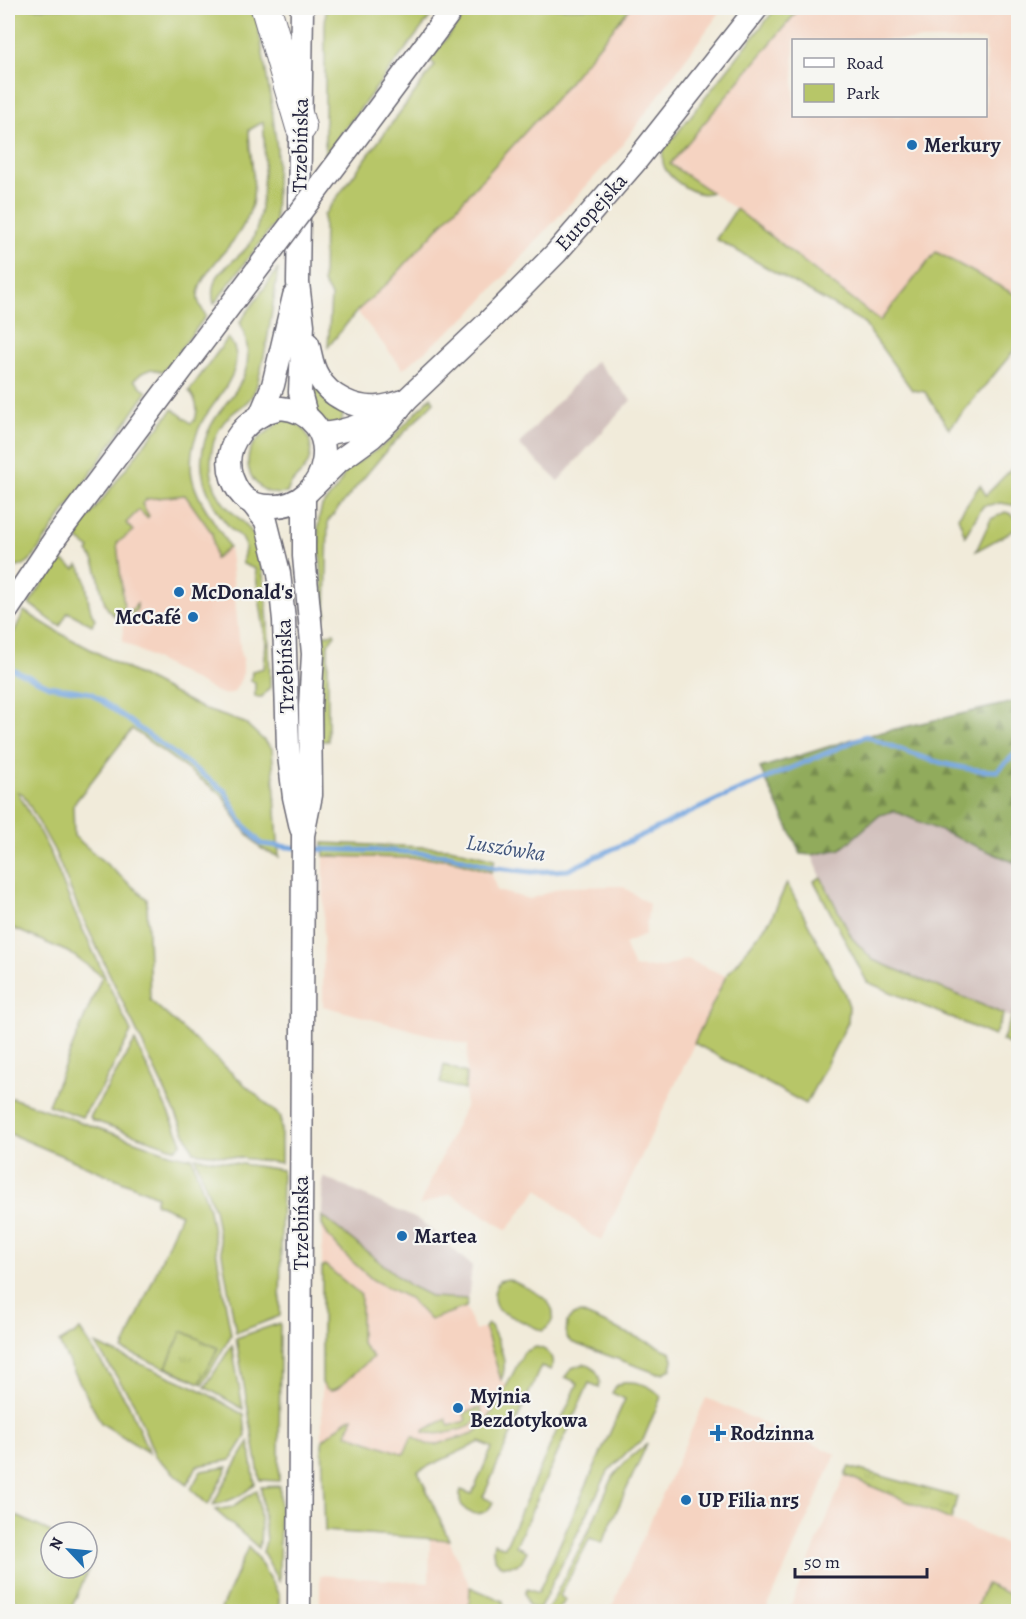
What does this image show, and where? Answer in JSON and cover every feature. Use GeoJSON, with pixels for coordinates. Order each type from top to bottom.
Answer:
{"type":"FeatureCollection","features":[{"type":"Feature","properties":{"kind":"highway"},"geometry":{"type":"LineString","coordinates":[[266,8],[301,127]]}},
{"type":"Feature","properties":{"kind":"main road","name":"Trzebińska"},"geometry":{"type":"LineString","coordinates":[[302,8],[298,282],[303,325],[300,392],[306,415]]}},
{"type":"Feature","properties":{"kind":"main road"},"geometry":{"type":"LineString","coordinates":[[8,609],[56,537],[453,8]]}},
{"type":"Feature","properties":{"kind":"main road","name":"Europejska"},"geometry":{"type":"LineString","coordinates":[[309,491],[339,461],[378,433],[406,400],[508,302],[592,213],[757,8]]}},
{"type":"Feature","properties":{"kind":"main road","name":"Trzebińska"},"geometry":{"type":"LineString","coordinates":[[260,416],[273,385],[298,282]]}},
{"type":"Feature","properties":{"kind":"main road"},"geometry":{"type":"LineString","coordinates":[[303,325],[317,375],[333,394],[340,399],[366,407],[377,407],[406,400]]}},
{"type":"Feature","properties":{"kind":"main road","name":"Europejska"},"geometry":{"type":"LineString","coordinates":[[321,434],[339,432],[362,425],[406,400]]}},
{"type":"Feature","properties":{"kind":"main road"},"geometry":{"type":"LineString","coordinates":[[281,408],[306,415],[312,420],[324,440],[324,456],[320,474],[309,491],[283,506],[265,506],[247,500],[236,488],[229,469],[231,448],[238,434],[260,416],[281,408]]}},
{"type":"Feature","properties":{"kind":"main road","name":"Trzebińska"},"geometry":{"type":"LineString","coordinates":[[299,1611],[303,835],[311,795],[310,706],[313,654],[304,556],[309,491]]}},
{"type":"Feature","properties":{"kind":"main road","name":"Trzebińska"},"geometry":{"type":"LineString","coordinates":[[252,503],[266,521],[279,573],[284,620],[288,747],[294,797],[303,835]]}},
{"type":"Feature","properties":{"kind":"shaded area"},"geometry":{"type":"Polygon","coordinates":[[[630,8],[723,8],[617,152],[471,313],[403,369],[357,311],[390,281],[555,99],[630,8]]]}},
{"type":"Feature","properties":{"kind":"shaded area"},"geometry":{"type":"Polygon","coordinates":[[[800,8],[1018,8],[1018,296],[936,252],[880,322],[736,209],[670,164],[800,8]]]}},
{"type":"Feature","properties":{"kind":"shaded area"},"geometry":{"type":"Polygon","coordinates":[[[596,361],[631,400],[558,481],[519,444],[596,361]]]}},
{"type":"Feature","properties":{"kind":"shaded area"},"geometry":{"type":"Polygon","coordinates":[[[196,492],[229,547],[243,672],[234,692],[226,695],[123,642],[123,619],[112,615],[104,605],[98,568],[88,552],[142,497],[196,492]]]}},
{"type":"Feature","properties":{"kind":"shaded area"},"geometry":{"type":"Polygon","coordinates":[[[894,811],[1018,864],[1018,1002],[1012,1018],[873,960],[852,938],[812,855],[841,849],[880,815],[894,811]]]}},
{"type":"Feature","properties":{"kind":"shaded area"},"geometry":{"type":"Polygon","coordinates":[[[324,856],[448,859],[491,872],[497,891],[530,899],[563,887],[622,886],[649,904],[645,935],[624,944],[634,968],[665,967],[687,959],[726,976],[602,1240],[591,1235],[538,1189],[507,1230],[450,1194],[419,1206],[465,1107],[468,1045],[323,1006],[324,856]]]}},
{"type":"Feature","properties":{"kind":"shaded area"},"geometry":{"type":"Polygon","coordinates":[[[323,1177],[421,1221],[472,1266],[468,1299],[433,1298],[409,1285],[322,1216],[323,1177]]]}},
{"type":"Feature","properties":{"kind":"shaded area"},"geometry":{"type":"Polygon","coordinates":[[[322,1216],[409,1285],[433,1297],[468,1299],[466,1307],[475,1331],[485,1328],[501,1380],[508,1386],[477,1436],[412,1463],[322,1444],[322,1216]]]}},
{"type":"Feature","properties":{"kind":"shaded area"},"geometry":{"type":"Polygon","coordinates":[[[706,1398],[836,1454],[766,1611],[610,1611],[706,1398]]]}},
{"type":"Feature","properties":{"kind":"shaded area"},"geometry":{"type":"Polygon","coordinates":[[[845,1475],[1018,1549],[1018,1611],[788,1612],[845,1475]]]}},
{"type":"Feature","properties":{"kind":"shaded area"},"geometry":{"type":"Polygon","coordinates":[[[430,1538],[449,1540],[470,1587],[469,1611],[320,1611],[320,1575],[429,1583],[430,1538]]]}},
{"type":"Feature","properties":{"kind":"green space"},"geometry":{"type":"Polygon","coordinates":[[[8,8],[255,8],[277,149],[275,223],[214,304],[214,284],[217,277],[249,245],[258,221],[264,167],[263,122],[249,130],[254,187],[249,213],[236,237],[206,275],[199,291],[198,299],[206,316],[163,372],[151,369],[134,380],[147,392],[33,557],[19,567],[8,567],[8,8]]]}},
{"type":"Feature","properties":{"kind":"green space"},"geometry":{"type":"Polygon","coordinates":[[[326,8],[437,8],[325,155],[325,26],[326,8]]]}},
{"type":"Feature","properties":{"kind":"green space"},"geometry":{"type":"Polygon","coordinates":[[[469,8],[630,8],[555,99],[390,281],[357,311],[328,347],[331,296],[323,283],[324,215],[435,65],[430,60],[469,8]]]}},
{"type":"Feature","properties":{"kind":"green space"},"geometry":{"type":"Polygon","coordinates":[[[776,8],[800,8],[670,164],[711,192],[706,194],[693,191],[680,184],[666,170],[663,151],[776,8]]]}},
{"type":"Feature","properties":{"kind":"green space"},"geometry":{"type":"Polygon","coordinates":[[[736,209],[880,321],[936,252],[1018,296],[1018,346],[949,429],[925,392],[912,390],[863,322],[716,239],[736,209]]]}},
{"type":"Feature","properties":{"kind":"green space"},"geometry":{"type":"Polygon","coordinates":[[[278,269],[266,347],[255,389],[249,400],[228,417],[220,428],[211,454],[215,488],[225,505],[252,533],[259,553],[265,589],[270,687],[262,697],[255,697],[255,682],[251,681],[252,671],[264,668],[266,643],[255,569],[243,564],[245,545],[243,540],[225,522],[209,495],[203,475],[202,455],[207,435],[242,379],[247,364],[247,345],[240,322],[278,269]]]}},
{"type":"Feature","properties":{"kind":"green space"},"geometry":{"type":"Polygon","coordinates":[[[228,338],[234,348],[236,359],[234,370],[200,425],[193,447],[191,464],[199,497],[229,547],[215,559],[212,533],[185,495],[147,499],[142,504],[149,516],[147,518],[139,510],[126,523],[133,531],[117,543],[124,608],[129,613],[137,604],[137,609],[131,616],[119,617],[111,613],[106,605],[94,561],[88,552],[90,549],[78,540],[82,526],[173,409],[191,423],[195,420],[196,404],[189,391],[228,338]]]}},
{"type":"Feature","properties":{"kind":"green space"},"geometry":{"type":"Polygon","coordinates":[[[308,377],[344,409],[341,426],[328,424],[312,411],[308,377]]]}},
{"type":"Feature","properties":{"kind":"green space"},"geometry":{"type":"Polygon","coordinates":[[[431,397],[434,402],[386,451],[328,521],[326,615],[322,619],[323,593],[318,529],[322,506],[337,488],[346,471],[388,442],[431,397]]]}},
{"type":"Feature","properties":{"kind":"green space"},"geometry":{"type":"Polygon","coordinates":[[[281,419],[304,429],[311,446],[311,453],[304,470],[292,483],[287,493],[279,494],[271,493],[257,484],[250,474],[248,457],[256,441],[281,419]]]}},
{"type":"Feature","properties":{"kind":"green space"},"geometry":{"type":"Polygon","coordinates":[[[1018,462],[1018,506],[1001,503],[983,506],[965,536],[958,517],[980,485],[986,495],[1018,462]]]}},
{"type":"Feature","properties":{"kind":"green space"},"geometry":{"type":"Polygon","coordinates":[[[1005,512],[1018,520],[1016,529],[976,551],[991,519],[1005,512]]]}},
{"type":"Feature","properties":{"kind":"green space"},"geometry":{"type":"Polygon","coordinates":[[[63,561],[75,569],[78,565],[82,571],[95,619],[92,625],[68,612],[60,626],[29,604],[57,562],[63,561]]]}},
{"type":"Feature","properties":{"kind":"green space"},"geometry":{"type":"Polygon","coordinates":[[[24,611],[58,632],[203,709],[245,723],[272,748],[279,857],[260,848],[239,824],[222,795],[132,729],[73,805],[74,836],[147,899],[150,1000],[281,1117],[281,1163],[194,1152],[80,912],[54,850],[23,794],[18,792],[51,854],[75,913],[131,1032],[103,1086],[82,1117],[48,1105],[102,976],[70,953],[8,926],[8,645],[24,611]]]}},
{"type":"Feature","properties":{"kind":"green space"},"geometry":{"type":"Polygon","coordinates":[[[334,633],[335,635],[328,644],[328,741],[321,741],[322,635],[334,633]]]}},
{"type":"Feature","properties":{"kind":"green space"},"geometry":{"type":"Polygon","coordinates":[[[1018,701],[1018,864],[894,811],[880,815],[841,849],[812,855],[801,854],[760,768],[856,738],[1018,701]]]}},
{"type":"Feature","properties":{"kind":"green space"},"geometry":{"type":"Polygon","coordinates":[[[323,843],[450,848],[495,859],[491,872],[448,859],[324,856],[323,843]]]}},
{"type":"Feature","properties":{"kind":"green space"},"geometry":{"type":"Polygon","coordinates":[[[821,877],[852,938],[873,960],[1004,1014],[994,1036],[867,982],[814,881],[821,877]]]}},
{"type":"Feature","properties":{"kind":"green space"},"geometry":{"type":"Polygon","coordinates":[[[787,883],[844,992],[849,1006],[848,1022],[806,1104],[694,1043],[726,976],[771,919],[787,883]]]}},
{"type":"Feature","properties":{"kind":"green space"},"geometry":{"type":"Polygon","coordinates":[[[1018,1002],[1018,1048],[1002,1041],[1018,1002]]]}},
{"type":"Feature","properties":{"kind":"green space"},"geometry":{"type":"Polygon","coordinates":[[[135,1041],[181,1140],[181,1144],[176,1149],[92,1120],[90,1117],[135,1041]]]}},
{"type":"Feature","properties":{"kind":"green space"},"geometry":{"type":"Polygon","coordinates":[[[444,1065],[466,1073],[465,1090],[440,1083],[444,1065]]]}},
{"type":"Feature","properties":{"kind":"green space"},"geometry":{"type":"Polygon","coordinates":[[[12,1098],[172,1154],[192,1158],[209,1209],[231,1335],[203,1384],[123,1350],[181,1214],[155,1203],[157,1196],[8,1133],[8,1100],[12,1098]]]}},
{"type":"Feature","properties":{"kind":"green space"},"geometry":{"type":"Polygon","coordinates":[[[195,1157],[282,1170],[280,1316],[236,1333],[214,1209],[195,1157]]]}},
{"type":"Feature","properties":{"kind":"green space"},"geometry":{"type":"Polygon","coordinates":[[[322,1216],[409,1285],[433,1297],[468,1299],[466,1307],[430,1320],[409,1298],[373,1280],[346,1256],[329,1237],[322,1225],[322,1216]]]}},
{"type":"Feature","properties":{"kind":"green space"},"geometry":{"type":"Polygon","coordinates":[[[325,1265],[361,1295],[361,1343],[373,1357],[338,1388],[331,1390],[322,1383],[322,1268],[325,1265]]]}},
{"type":"Feature","properties":{"kind":"green space"},"geometry":{"type":"Polygon","coordinates":[[[508,1279],[537,1293],[549,1303],[553,1317],[546,1329],[542,1331],[498,1310],[494,1299],[495,1289],[499,1281],[508,1279]]]}},
{"type":"Feature","properties":{"kind":"green space"},"geometry":{"type":"Polygon","coordinates":[[[581,1313],[671,1352],[673,1360],[671,1369],[663,1373],[656,1373],[571,1342],[566,1337],[567,1322],[573,1315],[581,1313]]]}},
{"type":"Feature","properties":{"kind":"green space"},"geometry":{"type":"Polygon","coordinates":[[[280,1323],[279,1481],[260,1480],[236,1338],[280,1323]]]}},
{"type":"Feature","properties":{"kind":"green space"},"geometry":{"type":"Polygon","coordinates":[[[488,1324],[497,1339],[504,1359],[501,1380],[485,1328],[488,1324]]]}},
{"type":"Feature","properties":{"kind":"green space"},"geometry":{"type":"Polygon","coordinates":[[[80,1330],[128,1403],[149,1453],[101,1423],[59,1343],[80,1330]]]}},
{"type":"Feature","properties":{"kind":"green space"},"geometry":{"type":"Polygon","coordinates":[[[182,1331],[218,1348],[200,1383],[166,1367],[182,1331]]]}},
{"type":"Feature","properties":{"kind":"green space"},"geometry":{"type":"Polygon","coordinates":[[[95,1344],[201,1390],[244,1415],[246,1436],[231,1460],[197,1466],[187,1485],[155,1456],[133,1401],[95,1344]]]}},
{"type":"Feature","properties":{"kind":"green space"},"geometry":{"type":"Polygon","coordinates":[[[232,1345],[243,1409],[205,1387],[232,1345]]]}},
{"type":"Feature","properties":{"kind":"green space"},"geometry":{"type":"Polygon","coordinates":[[[536,1347],[544,1350],[552,1358],[551,1370],[541,1366],[483,1497],[493,1502],[489,1509],[477,1514],[471,1512],[461,1504],[460,1498],[461,1490],[472,1494],[492,1448],[480,1442],[418,1471],[449,1540],[325,1531],[323,1440],[353,1417],[347,1434],[404,1454],[413,1436],[426,1444],[435,1445],[474,1433],[483,1426],[494,1410],[524,1352],[536,1347]]]}},
{"type":"Feature","properties":{"kind":"green space"},"geometry":{"type":"Polygon","coordinates":[[[584,1364],[597,1372],[599,1387],[589,1383],[516,1546],[527,1551],[521,1562],[516,1565],[503,1566],[494,1557],[494,1543],[505,1547],[578,1383],[565,1377],[572,1368],[584,1364]]]}},
{"type":"Feature","properties":{"kind":"green space"},"geometry":{"type":"Polygon","coordinates":[[[623,1382],[644,1385],[653,1389],[661,1397],[643,1440],[628,1451],[608,1472],[540,1608],[535,1609],[528,1605],[525,1593],[527,1589],[538,1593],[625,1399],[612,1393],[616,1386],[623,1382]]]}},
{"type":"Feature","properties":{"kind":"green space"},"geometry":{"type":"Polygon","coordinates":[[[480,1408],[482,1411],[475,1421],[463,1429],[442,1433],[424,1432],[446,1419],[449,1426],[466,1421],[464,1413],[480,1408]]]}},
{"type":"Feature","properties":{"kind":"green space"},"geometry":{"type":"Polygon","coordinates":[[[249,1442],[255,1484],[236,1498],[213,1505],[222,1487],[249,1442]]]}},
{"type":"Feature","properties":{"kind":"green space"},"geometry":{"type":"Polygon","coordinates":[[[647,1444],[602,1543],[590,1538],[560,1596],[566,1600],[557,1611],[547,1611],[589,1530],[613,1477],[626,1461],[647,1444]]]}},
{"type":"Feature","properties":{"kind":"green space"},"geometry":{"type":"Polygon","coordinates":[[[228,1467],[208,1505],[191,1489],[201,1471],[228,1467]]]}},
{"type":"Feature","properties":{"kind":"green space"},"geometry":{"type":"Polygon","coordinates":[[[849,1467],[957,1497],[951,1520],[845,1475],[849,1467]]]}},
{"type":"Feature","properties":{"kind":"green space"},"geometry":{"type":"Polygon","coordinates":[[[280,1486],[279,1583],[263,1552],[266,1541],[261,1487],[280,1486]]]}},
{"type":"Feature","properties":{"kind":"green space"},"geometry":{"type":"Polygon","coordinates":[[[257,1490],[261,1526],[259,1548],[215,1510],[232,1507],[257,1490]]]}},
{"type":"Feature","properties":{"kind":"green space"},"geometry":{"type":"Polygon","coordinates":[[[8,1512],[39,1526],[39,1580],[84,1580],[70,1611],[26,1611],[8,1592],[8,1512]]]}},
{"type":"Feature","properties":{"kind":"green space"},"geometry":{"type":"Polygon","coordinates":[[[248,1547],[257,1557],[279,1595],[279,1611],[220,1611],[248,1547]]]}},
{"type":"Feature","properties":{"kind":"green space"},"geometry":{"type":"Polygon","coordinates":[[[986,1584],[1018,1598],[1018,1611],[975,1611],[986,1584]]]}},
{"type":"Feature","properties":{"kind":"green space"},"geometry":{"type":"Polygon","coordinates":[[[470,1587],[503,1601],[505,1611],[469,1611],[470,1587]]]}},
{"type":"Feature","properties":{"kind":"waterway","name":"Luszówka"},"geometry":{"type":"LineString","coordinates":[[8,667],[49,686],[91,693],[225,791],[241,821],[261,844],[298,848]]}},
{"type":"Feature","properties":{"kind":"waterway","name":"Luszówka"},"geometry":{"type":"LineString","coordinates":[[307,849],[449,855],[496,868],[531,872],[568,870],[721,798],[866,736],[930,760],[980,770],[997,771],[1016,753],[1018,747]]}},
{"type":"Feature","properties":{"kind":"place","name":"Merkury"},"geometry":{"type":"Point","coordinates":[912,145]}},
{"type":"Feature","properties":{"kind":"place","name":"McDonald's"},"geometry":{"type":"Point","coordinates":[179,592]}},
{"type":"Feature","properties":{"kind":"place","name":"McCafé"},"geometry":{"type":"Point","coordinates":[193,617]}},
{"type":"Feature","properties":{"kind":"place","name":"Martea"},"geometry":{"type":"Point","coordinates":[402,1236]}},
{"type":"Feature","properties":{"kind":"place","name":"Myjnia Bezdotykowa"},"geometry":{"type":"Point","coordinates":[458,1408]}},
{"type":"Feature","properties":{"kind":"place","name":"Rodzinna"},"geometry":{"type":"Point","coordinates":[718,1433]}},
{"type":"Feature","properties":{"kind":"place","name":"UP Filia nr5"},"geometry":{"type":"Point","coordinates":[686,1500]}}]}
